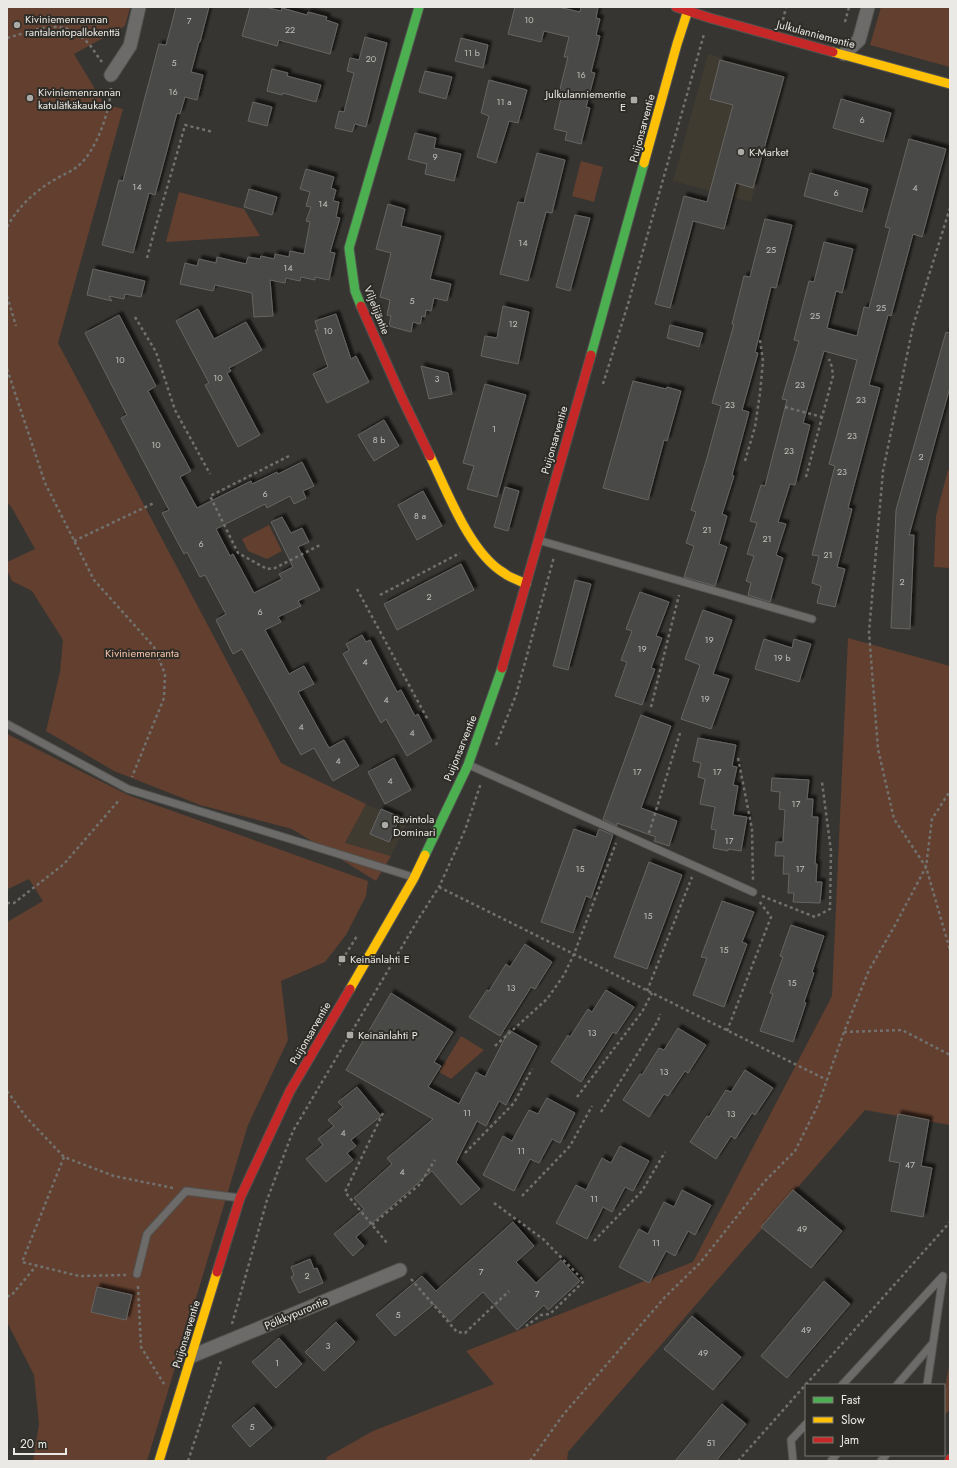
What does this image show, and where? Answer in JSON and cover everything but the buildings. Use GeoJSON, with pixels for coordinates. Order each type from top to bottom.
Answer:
{"type":"FeatureCollection","features":[{"type":"Feature","properties":{"kind":"main road","name":"Viljelijäntie"},"geometry":{"type":"LineString","coordinates":[[419,7],[349,248],[355,291],[401,396],[475,545],[487,559],[503,573],[526,584]]}},
{"type":"Feature","properties":{"kind":"main road","name":"Julkulanniementie"},"geometry":{"type":"LineString","coordinates":[[676,7],[688,9],[950,84]]}},
{"type":"Feature","properties":{"kind":"main road","name":"Puijonsarventie"},"geometry":{"type":"LineString","coordinates":[[159,1461],[240,1198],[290,1091],[414,878],[468,765],[503,666],[688,9]]}},
{"type":"Feature","properties":{"kind":"street"},"geometry":{"type":"LineString","coordinates":[[111,75],[130,46],[139,7]]}},
{"type":"Feature","properties":{"kind":"street"},"geometry":{"type":"LineString","coordinates":[[844,54],[859,40],[868,7]]}},
{"type":"Feature","properties":{"kind":"street","name":"Pölkkypurontie"},"geometry":{"type":"LineString","coordinates":[[192,1356],[403,1272]]}},
{"type":"Feature","properties":{"kind":"lane"},"geometry":{"type":"LineString","coordinates":[[538,540],[812,618]]}},
{"type":"Feature","properties":{"kind":"lane"},"geometry":{"type":"LineString","coordinates":[[7,724],[128,789],[414,878]]}},
{"type":"Feature","properties":{"kind":"lane"},"geometry":{"type":"LineString","coordinates":[[468,765],[753,892]]}},
{"type":"Feature","properties":{"kind":"lane"},"geometry":{"type":"LineString","coordinates":[[138,1274],[147,1234],[186,1191],[240,1198]]}},
{"type":"Feature","properties":{"kind":"lane"},"geometry":{"type":"LineString","coordinates":[[843,1384],[943,1276],[927,1384]]}},
{"type":"Feature","properties":{"kind":"lane"},"geometry":{"type":"LineString","coordinates":[[898,1384],[933,1343]]}},
{"type":"Feature","properties":{"kind":"lane"},"geometry":{"type":"LineString","coordinates":[[793,1461],[791,1440],[805,1425]]}},
{"type":"Feature","properties":{"kind":"path"},"geometry":{"type":"LineString","coordinates":[[781,26],[786,7]]}},
{"type":"Feature","properties":{"kind":"path"},"geometry":{"type":"LineString","coordinates":[[845,22],[849,7]]}},
{"type":"Feature","properties":{"kind":"path"},"geometry":{"type":"LineString","coordinates":[[7,38],[41,28],[66,27],[77,33],[88,43],[111,75],[110,97],[99,135],[90,153],[78,166],[53,180],[28,198],[11,219],[7,227]]}},
{"type":"Feature","properties":{"kind":"path"},"geometry":{"type":"LineString","coordinates":[[147,258],[185,125],[213,132]]}},
{"type":"Feature","properties":{"kind":"path"},"geometry":{"type":"LineString","coordinates":[[950,208],[913,326],[883,471],[869,632],[878,749],[894,819],[926,867],[950,950]]}},
{"type":"Feature","properties":{"kind":"path"},"geometry":{"type":"LineString","coordinates":[[7,296],[16,326]]}},
{"type":"Feature","properties":{"kind":"path"},"geometry":{"type":"LineString","coordinates":[[135,316],[156,352],[175,410],[210,474]]}},
{"type":"Feature","properties":{"kind":"path"},"geometry":{"type":"LineString","coordinates":[[745,461],[755,427],[760,393],[763,361],[760,340]]}},
{"type":"Feature","properties":{"kind":"path"},"geometry":{"type":"LineString","coordinates":[[806,477],[833,376],[829,359]]}},
{"type":"Feature","properties":{"kind":"path"},"geometry":{"type":"LineString","coordinates":[[7,369],[45,483],[94,580],[154,647],[165,674],[164,698],[128,789],[64,864],[14,902],[7,903]]}},
{"type":"Feature","properties":{"kind":"path"},"geometry":{"type":"LineString","coordinates":[[785,407],[822,417]]}},
{"type":"Feature","properties":{"kind":"path"},"geometry":{"type":"LineString","coordinates":[[289,456],[210,496],[238,553],[266,569],[275,568],[322,544]]}},
{"type":"Feature","properties":{"kind":"path"},"geometry":{"type":"LineString","coordinates":[[74,541],[154,503]]}},
{"type":"Feature","properties":{"kind":"path"},"geometry":{"type":"LineString","coordinates":[[380,595],[475,545]]}},
{"type":"Feature","properties":{"kind":"path"},"geometry":{"type":"LineString","coordinates":[[357,589],[428,720]]}},
{"type":"Feature","properties":{"kind":"path"},"geometry":{"type":"LineString","coordinates":[[651,707],[680,595]]}},
{"type":"Feature","properties":{"kind":"path"},"geometry":{"type":"LineString","coordinates":[[646,845],[680,733]]}},
{"type":"Feature","properties":{"kind":"path"},"geometry":{"type":"LineString","coordinates":[[727,1031],[771,917],[753,892],[752,829],[738,758]]}},
{"type":"Feature","properties":{"kind":"path"},"geometry":{"type":"LineString","coordinates":[[753,892],[815,917],[830,909],[831,851],[822,782]]}},
{"type":"Feature","properties":{"kind":"path"},"geometry":{"type":"LineString","coordinates":[[530,1461],[563,1415],[665,1297],[700,1263],[765,1181],[795,1151],[818,1104],[844,1032],[869,970],[926,867],[932,820],[950,791]]}},
{"type":"Feature","properties":{"kind":"path"},"geometry":{"type":"LineString","coordinates":[[495,1046],[547,999],[564,975],[574,954],[620,834]]}},
{"type":"Feature","properties":{"kind":"path"},"geometry":{"type":"LineString","coordinates":[[647,991],[696,867]]}},
{"type":"Feature","properties":{"kind":"path"},"geometry":{"type":"LineString","coordinates":[[439,887],[827,1080]]}},
{"type":"Feature","properties":{"kind":"path"},"geometry":{"type":"LineString","coordinates":[[577,1097],[642,1012],[652,993]]}},
{"type":"Feature","properties":{"kind":"path"},"geometry":{"type":"LineString","coordinates":[[601,1112],[658,1021],[660,1014]]}},
{"type":"Feature","properties":{"kind":"path"},"geometry":{"type":"LineString","coordinates":[[844,1032],[902,1030],[950,1055]]}},
{"type":"Feature","properties":{"kind":"path"},"geometry":{"type":"LineString","coordinates":[[466,1153],[514,1103],[532,1069]]}},
{"type":"Feature","properties":{"kind":"path"},"geometry":{"type":"LineString","coordinates":[[7,1091],[26,1117],[64,1157],[114,1176],[186,1191]]}},
{"type":"Feature","properties":{"kind":"path"},"geometry":{"type":"LineString","coordinates":[[522,1196],[570,1146],[592,1106]]}},
{"type":"Feature","properties":{"kind":"path"},"geometry":{"type":"LineString","coordinates":[[383,1113],[344,1192],[387,1243]]}},
{"type":"Feature","properties":{"kind":"path"},"geometry":{"type":"LineString","coordinates":[[594,1241],[642,1191],[664,1152]]}},
{"type":"Feature","properties":{"kind":"path"},"geometry":{"type":"LineString","coordinates":[[64,1157],[22,1262],[79,1276],[138,1274],[141,1347],[177,1406]]}},
{"type":"Feature","properties":{"kind":"path"},"geometry":{"type":"LineString","coordinates":[[372,1225],[419,1185],[435,1160]]}},
{"type":"Feature","properties":{"kind":"path"},"geometry":{"type":"LineString","coordinates":[[494,1203],[543,1239],[584,1281],[550,1314],[541,1315],[526,1326]]}},
{"type":"Feature","properties":{"kind":"path"},"geometry":{"type":"LineString","coordinates":[[806,1384],[950,1222]]}},
{"type":"Feature","properties":{"kind":"path"},"geometry":{"type":"LineString","coordinates":[[7,1296],[11,1296],[37,1266]]}},
{"type":"Feature","properties":{"kind":"path"},"geometry":{"type":"LineString","coordinates":[[403,1272],[457,1332],[465,1333],[509,1291]]}},
{"type":"Feature","properties":{"kind":"path"},"geometry":{"type":"LineString","coordinates":[[738,1461],[805,1385]]}},
{"type":"Feature","properties":{"kind":"shaded area"},"geometry":{"type":"Polygon","coordinates":[[[708,54],[786,75],[751,202],[673,181],[708,54]]]}},
{"type":"Feature","properties":{"kind":"shaded area"},"geometry":{"type":"Polygon","coordinates":[[[366,804],[407,823],[391,856],[345,843],[366,804]]]}},
{"type":"Feature","properties":{"kind":"green space","name":"Kiviniemenranta"},"geometry":{"type":"Polygon","coordinates":[[[7,7],[130,8],[125,26],[74,54],[104,104],[123,109],[58,343],[281,763],[366,804],[345,843],[391,856],[376,881],[292,829],[200,805],[114,771],[46,731],[60,672],[63,640],[32,591],[12,581],[7,570],[7,562],[35,549],[12,508],[7,502],[7,7]]]}},
{"type":"Feature","properties":{"kind":"green space"},"geometry":{"type":"Polygon","coordinates":[[[881,7],[950,7],[950,67],[870,45],[881,7]]]}},
{"type":"Feature","properties":{"kind":"green space"},"geometry":{"type":"Polygon","coordinates":[[[581,161],[603,167],[594,202],[572,196],[581,161]]]}},
{"type":"Feature","properties":{"kind":"green space"},"geometry":{"type":"Polygon","coordinates":[[[179,192],[244,209],[260,236],[166,242],[179,192]]]}},
{"type":"Feature","properties":{"kind":"green space"},"geometry":{"type":"Polygon","coordinates":[[[948,470],[950,471],[950,568],[934,567],[936,516],[948,470]]]}},
{"type":"Feature","properties":{"kind":"green space"},"geometry":{"type":"Polygon","coordinates":[[[269,525],[282,551],[267,559],[248,551],[242,539],[269,525]]]}},
{"type":"Feature","properties":{"kind":"green space"},"geometry":{"type":"Polygon","coordinates":[[[848,638],[950,666],[950,1125],[865,1110],[568,1452],[567,1461],[326,1461],[327,1457],[373,1431],[494,1384],[466,1351],[693,1262],[832,996],[848,638]]]}},
{"type":"Feature","properties":{"kind":"green space"},"geometry":{"type":"Polygon","coordinates":[[[7,734],[128,795],[368,881],[366,896],[346,935],[325,962],[281,981],[288,1040],[248,1125],[147,1461],[33,1461],[39,1424],[34,1375],[7,1322],[7,922],[43,901],[29,879],[8,889],[7,888],[7,734]]]}},
{"type":"Feature","properties":{"kind":"green space"},"geometry":{"type":"Polygon","coordinates":[[[461,1036],[484,1050],[451,1079],[439,1072],[461,1036]]]}},
{"type":"Feature","properties":{"kind":"green space"},"geometry":{"type":"Polygon","coordinates":[[[950,1359],[950,1410],[945,1414],[945,1389],[950,1359]]]}},
{"type":"Feature","properties":{"kind":"traffic: fast"},"geometry":{"type":"LineString","coordinates":[[361,306],[355,291],[349,248],[419,7]]}},
{"type":"Feature","properties":{"kind":"traffic: fast"},"geometry":{"type":"LineString","coordinates":[[591,355],[644,163]]}},
{"type":"Feature","properties":{"kind":"traffic: fast"},"geometry":{"type":"LineString","coordinates":[[425,855],[468,765],[502,668]]}},
{"type":"Feature","properties":{"kind":"traffic: slow"},"geometry":{"type":"LineString","coordinates":[[644,163],[677,44],[689,7]]}},
{"type":"Feature","properties":{"kind":"traffic: slow"},"geometry":{"type":"LineString","coordinates":[[833,52],[950,84]]}},
{"type":"Feature","properties":{"kind":"traffic: slow"},"geometry":{"type":"LineString","coordinates":[[430,456],[452,503],[480,551],[492,564],[506,575],[526,584]]}},
{"type":"Feature","properties":{"kind":"traffic: slow"},"geometry":{"type":"LineString","coordinates":[[350,989],[414,878],[425,855]]}},
{"type":"Feature","properties":{"kind":"traffic: slow"},"geometry":{"type":"LineString","coordinates":[[159,1461],[217,1272]]}},
{"type":"Feature","properties":{"kind":"traffic: jam"},"geometry":{"type":"LineString","coordinates":[[676,7],[710,18],[833,52]]}},
{"type":"Feature","properties":{"kind":"traffic: jam"},"geometry":{"type":"LineString","coordinates":[[361,306],[401,396],[430,456]]}},
{"type":"Feature","properties":{"kind":"traffic: jam"},"geometry":{"type":"LineString","coordinates":[[502,668],[591,355]]}},
{"type":"Feature","properties":{"kind":"traffic: jam"},"geometry":{"type":"LineString","coordinates":[[217,1272],[240,1198],[290,1091],[350,989]]}},
{"type":"Feature","properties":{"kind":"place","name":"Kiviniemenrannan rantalentopallokenttä"},"geometry":{"type":"Point","coordinates":[17,25]}},
{"type":"Feature","properties":{"kind":"place","name":"Kiviniemenrannan katulätkäkaukalo"},"geometry":{"type":"Point","coordinates":[30,98]}},
{"type":"Feature","properties":{"kind":"place","name":"Julkulanniementie E"},"geometry":{"type":"Point","coordinates":[634,100]}},
{"type":"Feature","properties":{"kind":"place","name":"K-Market"},"geometry":{"type":"Point","coordinates":[741,152]}},
{"type":"Feature","properties":{"kind":"place","name":"Ravintola Dominari"},"geometry":{"type":"Point","coordinates":[385,825]}},
{"type":"Feature","properties":{"kind":"place","name":"Keinänlahti E"},"geometry":{"type":"Point","coordinates":[342,959]}},
{"type":"Feature","properties":{"kind":"place","name":"Keinänlahti P"},"geometry":{"type":"Point","coordinates":[350,1035]}}]}
